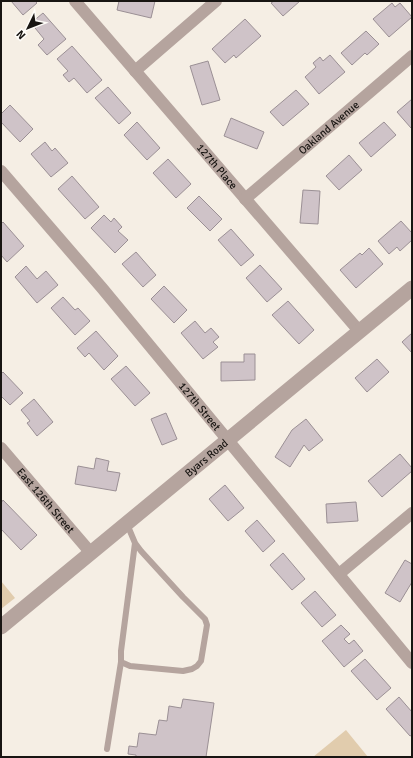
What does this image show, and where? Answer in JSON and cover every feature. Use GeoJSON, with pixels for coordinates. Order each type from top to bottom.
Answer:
{"type":"FeatureCollection","features":[{"type":"Feature","properties":{"kind":"street","name":"127th Place"},"geometry":{"type":"LineString","coordinates":[[75,1],[360,332]]}},
{"type":"Feature","properties":{"kind":"street"},"geometry":{"type":"LineString","coordinates":[[135,71],[216,1]]}},
{"type":"Feature","properties":{"kind":"street","name":"Oakland Avenue"},"geometry":{"type":"LineString","coordinates":[[245,199],[412,56]]}},
{"type":"Feature","properties":{"kind":"street","name":"127th Street"},"geometry":{"type":"LineString","coordinates":[[1,171],[102,288],[412,663]]}},
{"type":"Feature","properties":{"kind":"street","name":"Byars Road"},"geometry":{"type":"LineString","coordinates":[[1,627],[412,288]]}},
{"type":"Feature","properties":{"kind":"street","name":"East 126th Street"},"geometry":{"type":"LineString","coordinates":[[1,448],[91,553]]}},
{"type":"Feature","properties":{"kind":"street"},"geometry":{"type":"LineString","coordinates":[[339,574],[412,513]]}},
{"type":"Feature","properties":{"kind":"lane"},"geometry":{"type":"LineString","coordinates":[[121,662],[130,666],[183,671],[192,669],[198,666],[201,661],[206,625],[205,619],[183,597],[135,543],[127,524]]}},
{"type":"Feature","properties":{"kind":"lane"},"geometry":{"type":"LineString","coordinates":[[107,749],[121,662],[121,651],[135,543]]}},
{"type":"Feature","properties":{"kind":"shaded area"},"geometry":{"type":"Polygon","coordinates":[[[1,581],[15,598],[1,609],[1,581]]]}},
{"type":"Feature","properties":{"kind":"shaded area"},"geometry":{"type":"Polygon","coordinates":[[[346,730],[368,757],[313,757],[346,730]]]}},
{"type":"Feature","properties":{"kind":"building"},"geometry":{"type":"Polygon","coordinates":[[[11,1],[35,1],[37,3],[23,15],[11,1]]]}},
{"type":"Feature","properties":{"kind":"building"},"geometry":{"type":"Polygon","coordinates":[[[119,1],[155,1],[151,18],[117,10],[119,1]]]}},
{"type":"Feature","properties":{"kind":"building"},"geometry":{"type":"Polygon","coordinates":[[[274,1],[300,1],[283,16],[271,3],[274,1]]]}},
{"type":"Feature","properties":{"kind":"building"},"geometry":{"type":"Polygon","coordinates":[[[392,3],[395,7],[400,3],[412,17],[389,37],[373,19],[392,3]]]}},
{"type":"Feature","properties":{"kind":"building"},"geometry":{"type":"Polygon","coordinates":[[[43,13],[66,39],[47,55],[38,45],[44,39],[31,23],[43,13]]]}},
{"type":"Feature","properties":{"kind":"building"},"geometry":{"type":"Polygon","coordinates":[[[245,19],[261,36],[236,58],[234,55],[225,63],[212,49],[245,19]]]}},
{"type":"Feature","properties":{"kind":"building"},"geometry":{"type":"Polygon","coordinates":[[[366,31],[379,44],[367,55],[365,53],[352,65],[341,53],[366,31]]]}},
{"type":"Feature","properties":{"kind":"building"},"geometry":{"type":"Polygon","coordinates":[[[72,46],[102,80],[87,93],[74,78],[69,82],[63,75],[68,71],[57,59],[72,46]]]}},
{"type":"Feature","properties":{"kind":"building"},"geometry":{"type":"Polygon","coordinates":[[[330,55],[345,72],[319,94],[305,77],[316,67],[313,63],[320,57],[323,61],[330,55]]]}},
{"type":"Feature","properties":{"kind":"building"},"geometry":{"type":"Polygon","coordinates":[[[208,61],[220,100],[202,105],[190,66],[208,61]]]}},
{"type":"Feature","properties":{"kind":"building"},"geometry":{"type":"Polygon","coordinates":[[[108,87],[131,113],[119,124],[95,98],[108,87]]]}},
{"type":"Feature","properties":{"kind":"building"},"geometry":{"type":"Polygon","coordinates":[[[296,90],[309,104],[283,126],[270,112],[296,90]]]}},
{"type":"Feature","properties":{"kind":"building"},"geometry":{"type":"Polygon","coordinates":[[[412,99],[412,128],[411,128],[397,112],[412,99]]]}},
{"type":"Feature","properties":{"kind":"building"},"geometry":{"type":"Polygon","coordinates":[[[10,105],[33,129],[20,142],[1,122],[1,114],[10,105]]]}},
{"type":"Feature","properties":{"kind":"building"},"geometry":{"type":"Polygon","coordinates":[[[231,118],[264,132],[257,149],[224,136],[231,118]]]}},
{"type":"Feature","properties":{"kind":"building"},"geometry":{"type":"Polygon","coordinates":[[[137,122],[160,148],[147,160],[124,135],[137,122]]]}},
{"type":"Feature","properties":{"kind":"building"},"geometry":{"type":"Polygon","coordinates":[[[384,122],[396,135],[371,157],[359,143],[384,122]]]}},
{"type":"Feature","properties":{"kind":"building"},"geometry":{"type":"Polygon","coordinates":[[[45,142],[52,151],[55,148],[68,163],[51,177],[31,154],[45,142]]]}},
{"type":"Feature","properties":{"kind":"building"},"geometry":{"type":"Polygon","coordinates":[[[349,155],[362,170],[339,190],[326,176],[349,155]]]}},
{"type":"Feature","properties":{"kind":"building"},"geometry":{"type":"Polygon","coordinates":[[[168,159],[191,184],[176,198],[153,173],[168,159]]]}},
{"type":"Feature","properties":{"kind":"building"},"geometry":{"type":"Polygon","coordinates":[[[72,176],[99,207],[85,219],[58,189],[72,176]]]}},
{"type":"Feature","properties":{"kind":"building"},"geometry":{"type":"Polygon","coordinates":[[[303,190],[320,191],[318,224],[300,223],[303,190]]]}},
{"type":"Feature","properties":{"kind":"building"},"geometry":{"type":"Polygon","coordinates":[[[199,196],[222,219],[210,231],[187,208],[199,196]]]}},
{"type":"Feature","properties":{"kind":"building"},"geometry":{"type":"Polygon","coordinates":[[[104,215],[111,222],[114,218],[122,227],[118,231],[128,240],[115,253],[91,228],[104,215]]]}},
{"type":"Feature","properties":{"kind":"building"},"geometry":{"type":"Polygon","coordinates":[[[401,221],[412,233],[412,240],[400,251],[397,247],[389,254],[378,241],[401,221]]]}},
{"type":"Feature","properties":{"kind":"building"},"geometry":{"type":"Polygon","coordinates":[[[3,222],[24,246],[7,262],[1,255],[1,224],[3,222]]]}},
{"type":"Feature","properties":{"kind":"building"},"geometry":{"type":"Polygon","coordinates":[[[231,229],[254,255],[241,266],[218,240],[231,229]]]}},
{"type":"Feature","properties":{"kind":"building"},"geometry":{"type":"Polygon","coordinates":[[[369,248],[383,264],[356,288],[340,270],[360,253],[362,255],[369,248]]]}},
{"type":"Feature","properties":{"kind":"building"},"geometry":{"type":"Polygon","coordinates":[[[136,252],[156,275],[143,287],[122,264],[136,252]]]}},
{"type":"Feature","properties":{"kind":"building"},"geometry":{"type":"Polygon","coordinates":[[[260,265],[282,289],[267,302],[246,278],[260,265]]]}},
{"type":"Feature","properties":{"kind":"building"},"geometry":{"type":"Polygon","coordinates":[[[26,266],[37,279],[46,271],[58,285],[37,303],[15,277],[26,266]]]}},
{"type":"Feature","properties":{"kind":"building"},"geometry":{"type":"Polygon","coordinates":[[[164,286],[187,310],[174,323],[151,299],[164,286]]]}},
{"type":"Feature","properties":{"kind":"building"},"geometry":{"type":"Polygon","coordinates":[[[63,297],[75,310],[78,308],[90,321],[75,335],[51,308],[63,297]]]}},
{"type":"Feature","properties":{"kind":"building"},"geometry":{"type":"Polygon","coordinates":[[[288,301],[314,330],[299,344],[272,315],[288,301]]]}},
{"type":"Feature","properties":{"kind":"building"},"geometry":{"type":"Polygon","coordinates":[[[195,321],[205,333],[211,328],[219,337],[213,342],[218,347],[203,359],[181,333],[195,321]]]}},
{"type":"Feature","properties":{"kind":"building"},"geometry":{"type":"Polygon","coordinates":[[[96,331],[118,356],[104,370],[89,353],[85,357],[77,348],[96,331]]]}},
{"type":"Feature","properties":{"kind":"building"},"geometry":{"type":"Polygon","coordinates":[[[412,333],[412,353],[402,342],[412,333]]]}},
{"type":"Feature","properties":{"kind":"building"},"geometry":{"type":"Polygon","coordinates":[[[244,354],[255,354],[255,380],[221,381],[221,362],[244,362],[244,354]]]}},
{"type":"Feature","properties":{"kind":"building"},"geometry":{"type":"Polygon","coordinates":[[[377,359],[389,372],[367,392],[355,378],[377,359]]]}},
{"type":"Feature","properties":{"kind":"building"},"geometry":{"type":"Polygon","coordinates":[[[126,366],[150,393],[135,406],[111,379],[126,366]]]}},
{"type":"Feature","properties":{"kind":"building"},"geometry":{"type":"Polygon","coordinates":[[[3,372],[23,393],[10,405],[1,396],[1,374],[3,372]]]}},
{"type":"Feature","properties":{"kind":"building"},"geometry":{"type":"Polygon","coordinates":[[[34,399],[53,422],[37,436],[27,423],[30,421],[21,410],[34,399]]]}},
{"type":"Feature","properties":{"kind":"building"},"geometry":{"type":"Polygon","coordinates":[[[166,413],[177,439],[162,445],[151,419],[166,413]]]}},
{"type":"Feature","properties":{"kind":"building"},"geometry":{"type":"Polygon","coordinates":[[[306,419],[323,440],[309,451],[304,445],[290,467],[275,457],[292,430],[306,419]]]}},
{"type":"Feature","properties":{"kind":"building"},"geometry":{"type":"Polygon","coordinates":[[[400,454],[412,468],[412,471],[382,497],[368,481],[400,454]]]}},
{"type":"Feature","properties":{"kind":"building"},"geometry":{"type":"Polygon","coordinates":[[[96,458],[109,461],[107,471],[120,473],[116,491],[75,484],[78,466],[94,469],[96,458]]]}},
{"type":"Feature","properties":{"kind":"building"},"geometry":{"type":"Polygon","coordinates":[[[225,485],[244,508],[228,521],[209,499],[225,485]]]}},
{"type":"Feature","properties":{"kind":"building"},"geometry":{"type":"Polygon","coordinates":[[[3,500],[37,535],[21,550],[1,529],[1,503],[3,500]]]}},
{"type":"Feature","properties":{"kind":"building"},"geometry":{"type":"Polygon","coordinates":[[[356,502],[358,521],[327,523],[326,504],[356,502]]]}},
{"type":"Feature","properties":{"kind":"building"},"geometry":{"type":"Polygon","coordinates":[[[257,520],[275,541],[263,552],[245,531],[257,520]]]}},
{"type":"Feature","properties":{"kind":"building"},"geometry":{"type":"Polygon","coordinates":[[[283,553],[305,579],[292,590],[270,565],[283,553]]]}},
{"type":"Feature","properties":{"kind":"building"},"geometry":{"type":"Polygon","coordinates":[[[405,560],[412,564],[412,582],[400,602],[385,593],[405,560]]]}},
{"type":"Feature","properties":{"kind":"building"},"geometry":{"type":"Polygon","coordinates":[[[315,591],[336,615],[322,627],[301,603],[315,591]]]}},
{"type":"Feature","properties":{"kind":"building"},"geometry":{"type":"Polygon","coordinates":[[[341,625],[350,634],[344,639],[349,644],[354,640],[363,651],[344,667],[322,641],[341,625]]]}},
{"type":"Feature","properties":{"kind":"building"},"geometry":{"type":"Polygon","coordinates":[[[365,659],[391,688],[377,700],[351,671],[365,659]]]}},
{"type":"Feature","properties":{"kind":"building"},"geometry":{"type":"Polygon","coordinates":[[[399,697],[412,712],[412,735],[410,736],[386,709],[399,697]]]}},
{"type":"Feature","properties":{"kind":"building"},"geometry":{"type":"Polygon","coordinates":[[[183,699],[214,703],[206,757],[136,757],[136,755],[128,754],[129,746],[137,747],[139,733],[156,735],[159,720],[167,721],[169,706],[181,708],[183,699]]]}}]}
